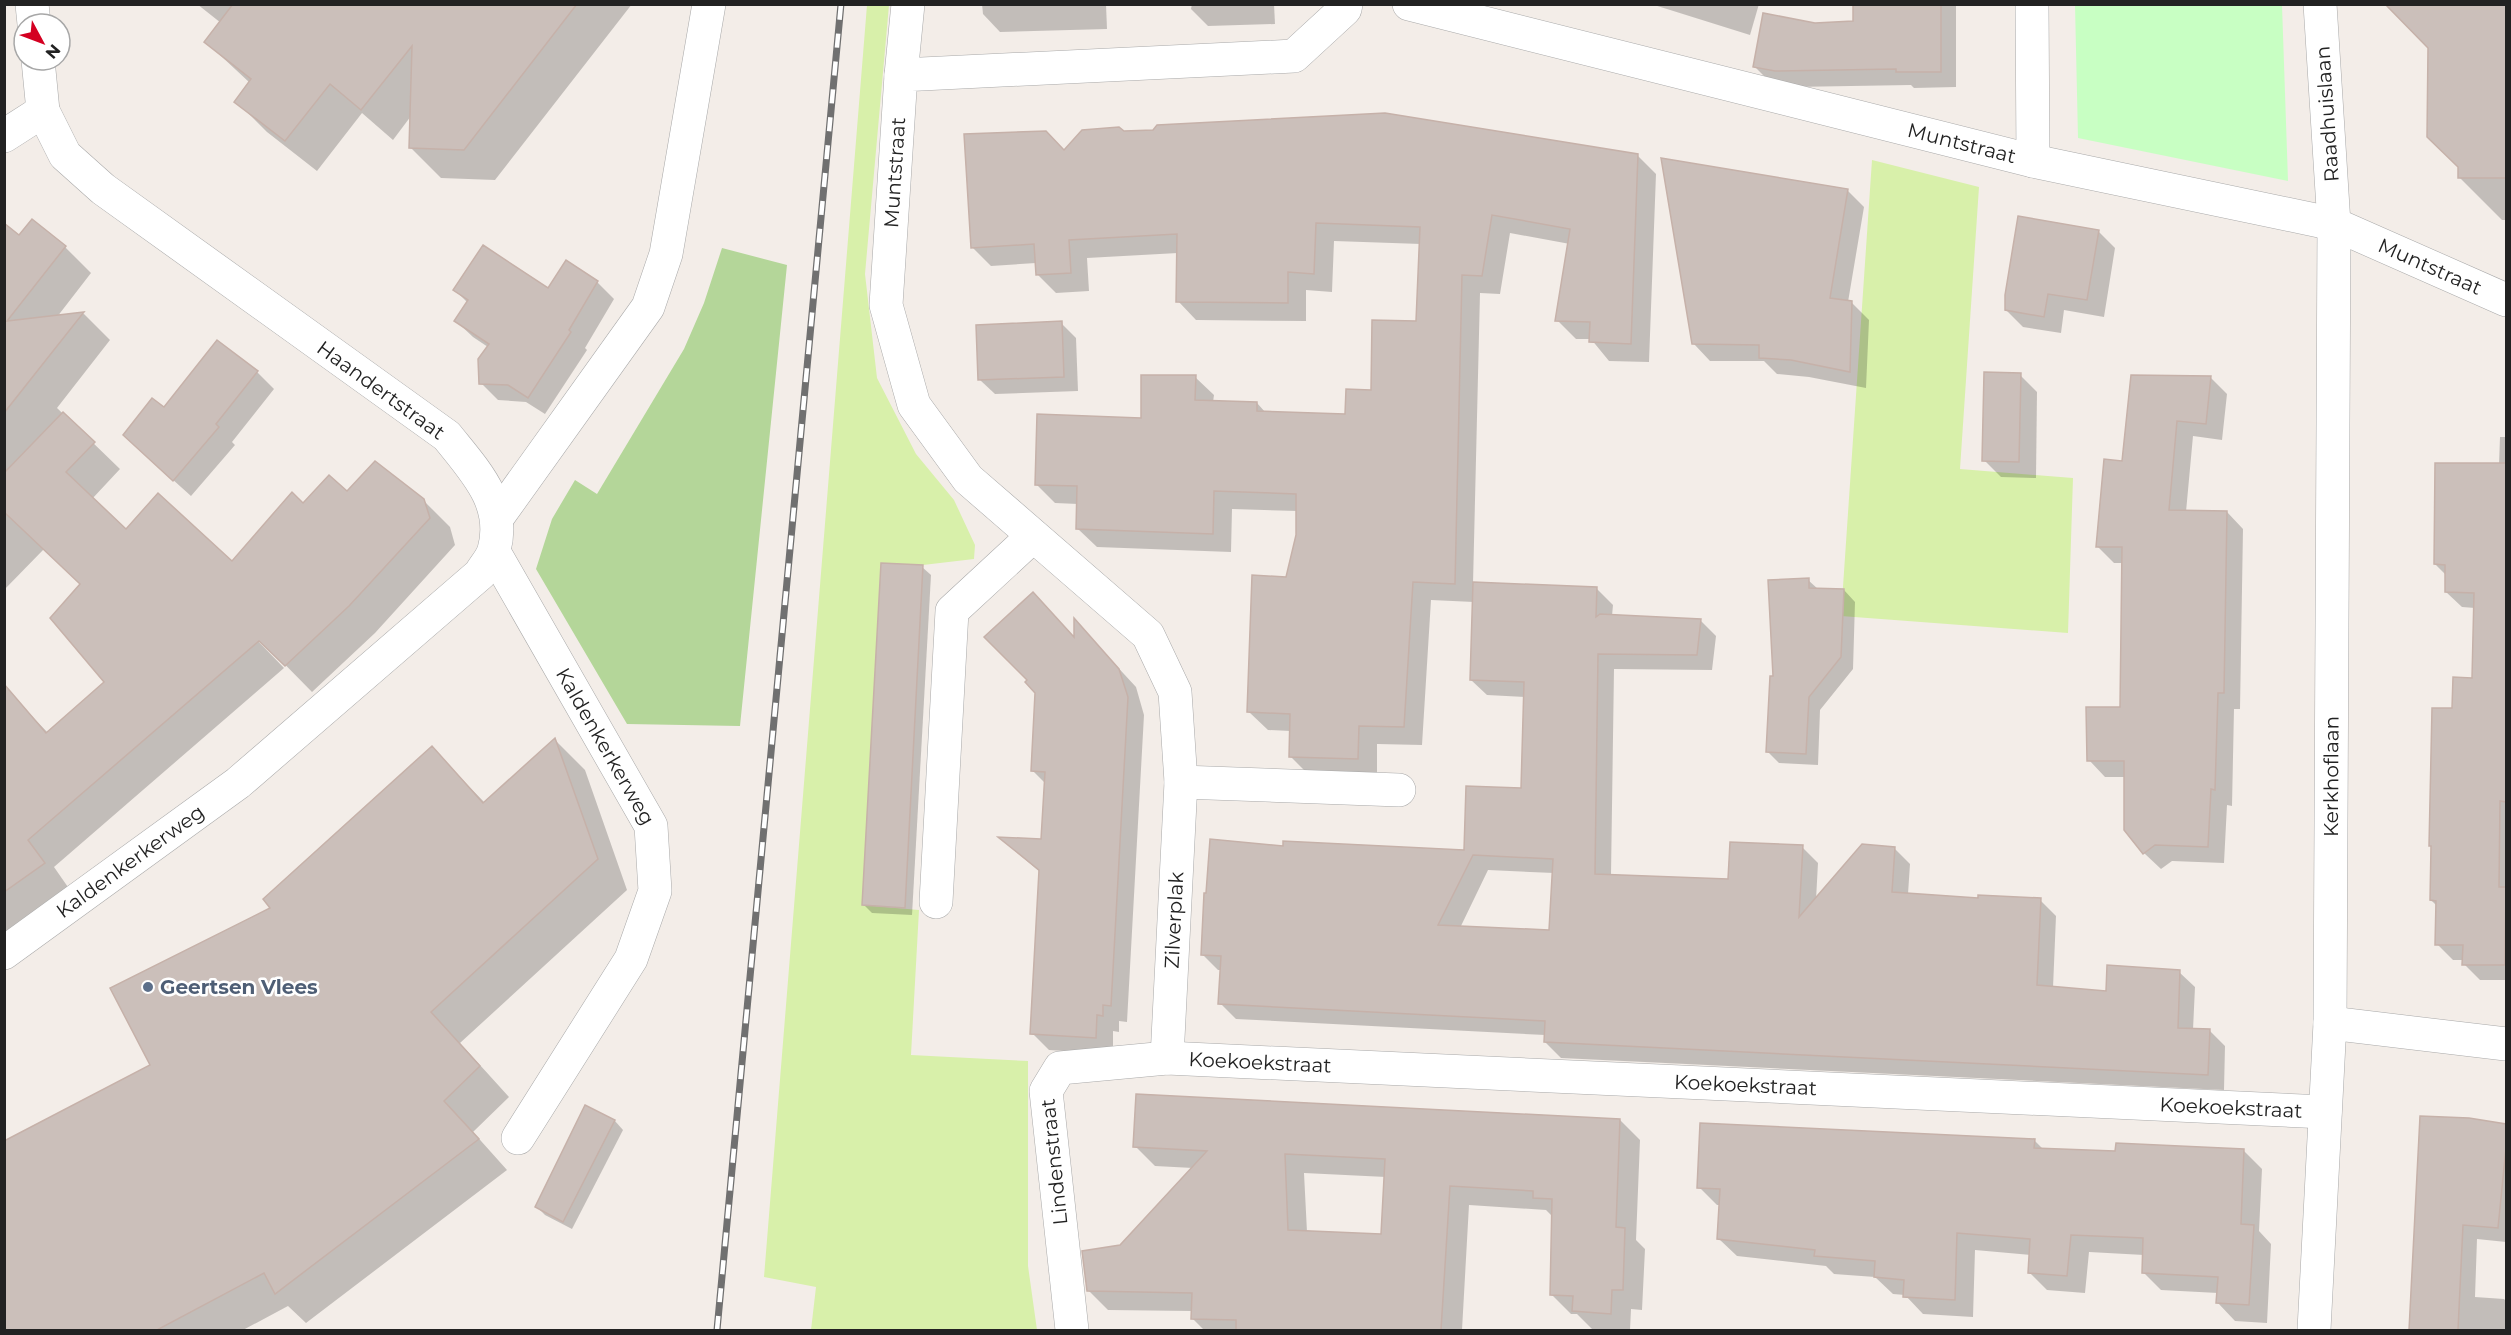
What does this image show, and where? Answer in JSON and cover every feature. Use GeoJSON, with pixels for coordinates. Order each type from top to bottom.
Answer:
{"type":"FeatureCollection","features":[{"type":"Feature","properties":{"kind":"street"},"geometry":{"type":"LineString","coordinates":[[497,518],[648,307],[666,254],[709,4]]}},
{"type":"Feature","properties":{"kind":"street","name":"Muntstraat"},"geometry":{"type":"LineString","coordinates":[[908,4],[901,75],[886,305],[914,405],[968,479],[1148,635]]}},
{"type":"Feature","properties":{"kind":"street"},"geometry":{"type":"LineString","coordinates":[[901,75],[1294,56],[1345,9],[1347,4]]}},
{"type":"Feature","properties":{"kind":"street","name":"Muntstraat"},"geometry":{"type":"LineString","coordinates":[[1409,4],[2033,161],[2334,224],[2506,300]]}},
{"type":"Feature","properties":{"kind":"street"},"geometry":{"type":"LineString","coordinates":[[2032,4],[2033,161]]}},
{"type":"Feature","properties":{"kind":"street","name":"Raadhuislaan"},"geometry":{"type":"LineString","coordinates":[[2320,4],[2334,224]]}},
{"type":"Feature","properties":{"kind":"street","name":"Haandertstraat"},"geometry":{"type":"LineString","coordinates":[[39,72],[43,111],[65,155],[103,189],[447,436],[485,483],[497,518]]}},
{"type":"Feature","properties":{"kind":"street"},"geometry":{"type":"LineString","coordinates":[[4,136],[43,111]]}},
{"type":"Feature","properties":{"kind":"street","name":"Kerkhoflaan"},"geometry":{"type":"LineString","coordinates":[[2314,1330],[2330,1023],[2334,224]]}},
{"type":"Feature","properties":{"kind":"street","name":"Kaldenkerkerweg"},"geometry":{"type":"LineString","coordinates":[[4,953],[238,783],[480,574],[494,552],[497,518]]}},
{"type":"Feature","properties":{"kind":"street"},"geometry":{"type":"LineString","coordinates":[[936,902],[952,611],[1033,536]]}},
{"type":"Feature","properties":{"kind":"street","name":"Kaldenkerkerweg"},"geometry":{"type":"LineString","coordinates":[[494,552],[651,826],[655,891],[631,959],[518,1138]]}},
{"type":"Feature","properties":{"kind":"street","name":"Zilverplak"},"geometry":{"type":"LineString","coordinates":[[1148,635],[1175,692],[1181,782],[1167,1058]]}},
{"type":"Feature","properties":{"kind":"street"},"geometry":{"type":"LineString","coordinates":[[1181,782],[1399,790]]}},
{"type":"Feature","properties":{"kind":"street"},"geometry":{"type":"LineString","coordinates":[[2330,1023],[2506,1044]]}},
{"type":"Feature","properties":{"kind":"street","name":"Koekoekstraat"},"geometry":{"type":"LineString","coordinates":[[1167,1058],[2325,1112]]}},
{"type":"Feature","properties":{"kind":"street","name":"Lindenstraat"},"geometry":{"type":"LineString","coordinates":[[1072,1330],[1046,1091],[1060,1068],[1167,1058]]}},
{"type":"Feature","properties":{"kind":"green space"},"geometry":{"type":"Polygon","coordinates":[[[867,5],[889,5],[865,274],[877,378],[916,454],[954,500],[975,545],[974,559],[923,565],[881,564],[862,905],[919,910],[911,1055],[1028,1061],[1028,1266],[1037,1330],[811,1330],[816,1287],[764,1277],[867,5]]]}},
{"type":"Feature","properties":{"kind":"green space"},"geometry":{"type":"Polygon","coordinates":[[[2075,5],[2282,5],[2288,181],[2078,138],[2075,5]]]}},
{"type":"Feature","properties":{"kind":"green space"},"geometry":{"type":"Polygon","coordinates":[[[1872,160],[1979,187],[1960,469],[2073,478],[2068,633],[1841,616],[1872,160]]]}},
{"type":"Feature","properties":{"kind":"green space"},"geometry":{"type":"Polygon","coordinates":[[[722,248],[787,265],[740,726],[627,724],[536,569],[552,519],[575,480],[597,494],[684,349],[704,303],[722,248]]]}},
{"type":"Feature","properties":{"kind":"building"},"geometry":{"type":"Polygon","coordinates":[[[233,4],[577,4],[464,150],[409,148],[412,46],[361,110],[330,84],[285,141],[234,102],[251,79],[204,42],[233,4]]]}},
{"type":"Feature","properties":{"kind":"building"},"geometry":{"type":"Polygon","coordinates":[[[1853,4],[1941,4],[1941,72],[1896,72],[1896,69],[1775,71],[1753,67],[1763,13],[1815,23],[1853,21],[1853,4]]]}},
{"type":"Feature","properties":{"kind":"building"},"geometry":{"type":"Polygon","coordinates":[[[2385,4],[2506,4],[2506,178],[2458,178],[2458,167],[2427,137],[2428,48],[2385,4]]]}},
{"type":"Feature","properties":{"kind":"building"},"geometry":{"type":"Polygon","coordinates":[[[1385,113],[1638,154],[1631,344],[1589,342],[1590,322],[1555,321],[1570,229],[1492,215],[1482,276],[1462,275],[1455,584],[1413,582],[1404,727],[1359,726],[1358,759],[1289,757],[1290,714],[1247,712],[1252,575],[1286,577],[1296,535],[1296,494],[1214,491],[1213,534],[1076,529],[1077,486],[1035,485],[1037,414],[1141,418],[1141,375],[1196,375],[1195,400],[1257,402],[1257,411],[1345,414],[1346,389],[1371,390],[1372,320],[1416,321],[1420,227],[1316,223],[1314,274],[1288,272],[1288,303],[1176,302],[1177,234],[1069,240],[1071,273],[1036,275],[1034,244],[971,248],[964,134],[1046,131],[1064,150],[1082,130],[1119,127],[1124,131],[1153,130],[1157,125],[1385,113]]]}},
{"type":"Feature","properties":{"kind":"building"},"geometry":{"type":"Polygon","coordinates":[[[1661,158],[1848,189],[1830,298],[1852,301],[1850,372],[1791,360],[1759,358],[1759,345],[1692,344],[1661,158]]]}},
{"type":"Feature","properties":{"kind":"building"},"geometry":{"type":"Polygon","coordinates":[[[2018,216],[2099,230],[2087,300],[2048,294],[2044,317],[2005,310],[2005,295],[2018,216]]]}},
{"type":"Feature","properties":{"kind":"building"},"geometry":{"type":"Polygon","coordinates":[[[32,219],[66,246],[7,321],[84,312],[4,413],[4,223],[19,235],[32,219]]]}},
{"type":"Feature","properties":{"kind":"building"},"geometry":{"type":"Polygon","coordinates":[[[483,245],[548,288],[566,260],[598,281],[569,330],[571,332],[528,398],[508,385],[479,384],[478,359],[489,344],[454,321],[468,300],[453,290],[483,245]]]}},
{"type":"Feature","properties":{"kind":"building"},"geometry":{"type":"Polygon","coordinates":[[[1062,321],[1064,377],[978,380],[976,325],[1062,321]]]}},
{"type":"Feature","properties":{"kind":"building"},"geometry":{"type":"Polygon","coordinates":[[[217,340],[258,371],[216,424],[219,427],[173,481],[123,435],[152,398],[164,407],[217,340]]]}},
{"type":"Feature","properties":{"kind":"building"},"geometry":{"type":"Polygon","coordinates":[[[1984,372],[2021,373],[2019,462],[1982,461],[1984,372]]]}},
{"type":"Feature","properties":{"kind":"building"},"geometry":{"type":"Polygon","coordinates":[[[2131,375],[2211,376],[2206,424],[2177,421],[2169,510],[2227,511],[2224,693],[2218,693],[2215,790],[2211,789],[2208,847],[2155,845],[2143,854],[2124,830],[2124,761],[2087,761],[2086,707],[2120,707],[2122,547],[2096,547],[2104,459],[2122,461],[2131,375]]]}},
{"type":"Feature","properties":{"kind":"building"},"geometry":{"type":"Polygon","coordinates":[[[63,412],[95,442],[66,472],[126,529],[158,493],[232,561],[292,492],[303,503],[329,475],[347,491],[375,461],[424,499],[430,518],[349,606],[285,666],[259,641],[28,840],[45,863],[4,892],[4,684],[46,733],[104,682],[50,618],[80,584],[4,512],[4,473],[63,412]]]}},
{"type":"Feature","properties":{"kind":"building"},"geometry":{"type":"Polygon","coordinates":[[[2435,463],[2506,463],[2506,802],[2500,801],[2499,887],[2506,887],[2505,965],[2462,965],[2463,945],[2435,945],[2436,901],[2430,900],[2431,846],[2429,846],[2432,708],[2452,708],[2453,677],[2472,678],[2474,593],[2445,592],[2445,565],[2434,564],[2435,463]]]}},
{"type":"Feature","properties":{"kind":"building"},"geometry":{"type":"Polygon","coordinates":[[[881,563],[923,565],[905,908],[862,905],[881,563]]]}},
{"type":"Feature","properties":{"kind":"building"},"geometry":{"type":"Polygon","coordinates":[[[1809,578],[1809,588],[1844,589],[1841,657],[1809,697],[1806,754],[1766,752],[1770,676],[1773,676],[1768,580],[1809,578]]]}},
{"type":"Feature","properties":{"kind":"building"},"geometry":{"type":"Polygon","coordinates":[[[1473,582],[1597,587],[1596,617],[1600,614],[1701,619],[1697,655],[1598,654],[1595,874],[1728,879],[1730,842],[1803,845],[1799,917],[1862,844],[1895,847],[1892,892],[1978,898],[1978,895],[2041,898],[2037,985],[2106,991],[2107,965],[2180,970],[2178,1028],[2210,1029],[2208,1075],[1544,1042],[1545,1021],[1218,1004],[1221,956],[1201,955],[1204,893],[1206,893],[1210,839],[1283,846],[1283,841],[1464,850],[1466,786],[1521,788],[1524,682],[1470,680],[1473,582]],[[1473,855],[1438,925],[1549,930],[1553,859],[1473,855]]]}},
{"type":"Feature","properties":{"kind":"building"},"geometry":{"type":"Polygon","coordinates":[[[1033,592],[1074,637],[1074,618],[1119,669],[1128,697],[1111,1006],[1103,1005],[1103,1016],[1097,1015],[1096,1038],[1030,1034],[1039,870],[998,837],[1041,839],[1045,772],[1031,771],[1035,693],[1025,682],[1027,680],[984,637],[1033,592]]]}},
{"type":"Feature","properties":{"kind":"building"},"geometry":{"type":"Polygon","coordinates":[[[555,738],[598,859],[431,1012],[480,1066],[444,1101],[479,1139],[275,1294],[264,1273],[157,1330],[4,1330],[4,1141],[150,1065],[110,988],[270,908],[263,899],[432,746],[483,803],[555,738]]]}},
{"type":"Feature","properties":{"kind":"building"},"geometry":{"type":"Polygon","coordinates":[[[1136,1094],[1620,1119],[1616,1227],[1625,1228],[1623,1290],[1612,1290],[1611,1314],[1572,1311],[1573,1296],[1550,1295],[1552,1199],[1533,1198],[1533,1191],[1450,1186],[1441,1330],[1236,1330],[1236,1320],[1191,1319],[1192,1293],[1087,1291],[1082,1251],[1120,1245],[1207,1151],[1133,1147],[1136,1094]],[[1285,1154],[1288,1230],[1381,1234],[1385,1159],[1285,1154]]]}},
{"type":"Feature","properties":{"kind":"building"},"geometry":{"type":"Polygon","coordinates":[[[585,1105],[615,1120],[563,1222],[535,1207],[585,1105]]]}},
{"type":"Feature","properties":{"kind":"building"},"geometry":{"type":"Polygon","coordinates":[[[2420,1116],[2469,1118],[2506,1124],[2506,1148],[2498,1228],[2463,1225],[2458,1330],[2409,1330],[2420,1116]]]}},
{"type":"Feature","properties":{"kind":"building"},"geometry":{"type":"Polygon","coordinates":[[[1700,1123],[2035,1139],[2034,1148],[2115,1151],[2116,1143],[2244,1149],[2241,1224],[2254,1225],[2249,1305],[2216,1303],[2218,1277],[2142,1273],[2143,1238],[2071,1235],[2067,1276],[2028,1273],[2030,1239],[1957,1233],[1955,1300],[1903,1297],[1904,1280],[1874,1277],[1875,1261],[1814,1256],[1815,1250],[1717,1239],[1720,1189],[1697,1188],[1700,1123]]]}},
{"type":"Feature","properties":{"kind":"railway"},"geometry":{"type":"LineString","coordinates":[[717,1330],[841,4]]}},
{"type":"Feature","properties":{"kind":"place","name":"Geertsen Vlees"},"geometry":{"type":"Point","coordinates":[148,987]}}]}
